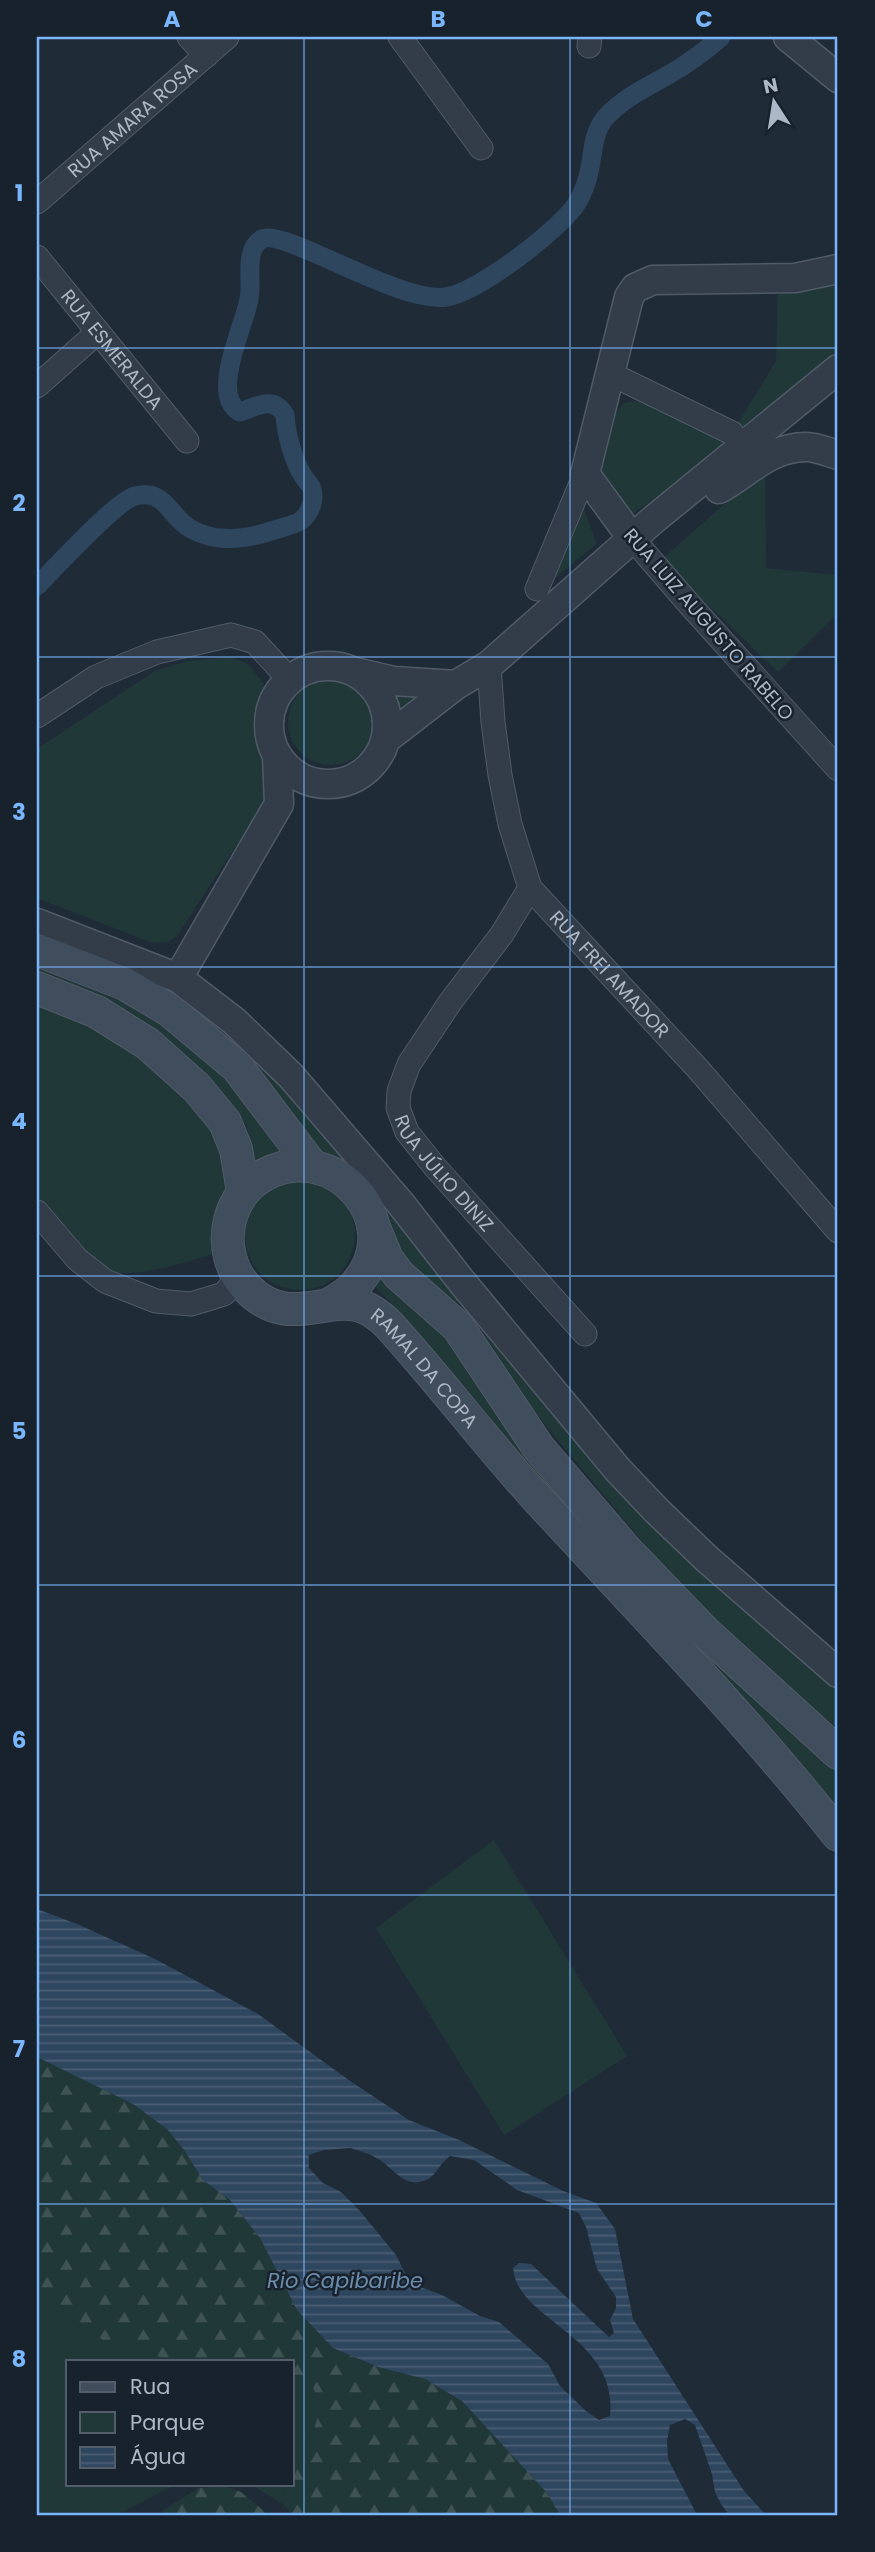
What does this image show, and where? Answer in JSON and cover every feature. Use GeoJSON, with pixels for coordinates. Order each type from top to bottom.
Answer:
{"type":"FeatureCollection","features":[{"type":"Feature","properties":{"kind":"main road"},"geometry":{"type":"LineString","coordinates":[[37,950],[125,984],[169,1010],[237,1067],[312,1166]]}},
{"type":"Feature","properties":{"kind":"main road"},"geometry":{"type":"LineString","coordinates":[[37,988],[97,1012],[148,1044],[197,1088],[225,1122],[236,1149],[243,1192]]}},
{"type":"Feature","properties":{"kind":"main road"},"geometry":{"type":"LineString","coordinates":[[243,1192],[257,1179],[274,1170],[293,1165],[360,1176],[364,1202],[378,1242],[400,1275],[458,1327],[538,1447],[627,1551],[705,1632],[838,1753]]}},
{"type":"Feature","properties":{"kind":"main road","name":"RAMAL DA COPA"},"geometry":{"type":"LineString","coordinates":[[243,1192],[233,1210],[227,1230],[228,1251],[235,1271],[247,1289],[265,1301],[285,1309],[307,1310],[328,1305],[367,1308],[389,1325],[532,1492],[807,1795],[838,1835]]}},
{"type":"Feature","properties":{"kind":"main road"},"geometry":{"type":"LineString","coordinates":[[328,1305],[358,1283],[369,1265],[373,1244],[372,1222]]}},
{"type":"Feature","properties":{"kind":"street"},"geometry":{"type":"LineString","coordinates":[[189,37],[206,55]]}},
{"type":"Feature","properties":{"kind":"street","name":"RUA AMARA ROSA"},"geometry":{"type":"LineString","coordinates":[[37,202],[227,37]]}},
{"type":"Feature","properties":{"kind":"street"},"geometry":{"type":"LineString","coordinates":[[400,37],[481,148]]}},
{"type":"Feature","properties":{"kind":"street"},"geometry":{"type":"LineString","coordinates":[[788,37],[838,78]]}},
{"type":"Feature","properties":{"kind":"street","name":"RUA ESMERALDA"},"geometry":{"type":"LineString","coordinates":[[37,257],[187,441]]}},
{"type":"Feature","properties":{"kind":"street"},"geometry":{"type":"LineString","coordinates":[[537,589],[585,474],[629,297],[635,288],[653,280],[795,278],[838,269]]}},
{"type":"Feature","properties":{"kind":"street"},"geometry":{"type":"LineString","coordinates":[[37,386],[98,332]]}},
{"type":"Feature","properties":{"kind":"street"},"geometry":{"type":"LineString","coordinates":[[386,739],[456,685],[489,665],[643,529],[838,369]]}},
{"type":"Feature","properties":{"kind":"street"},"geometry":{"type":"LineString","coordinates":[[611,374],[732,433]]}},
{"type":"Feature","properties":{"kind":"street"},"geometry":{"type":"LineString","coordinates":[[786,414],[808,447]]}},
{"type":"Feature","properties":{"kind":"street"},"geometry":{"type":"LineString","coordinates":[[643,529],[713,492],[765,457],[784,450],[808,447],[838,455]]}},
{"type":"Feature","properties":{"kind":"street","name":"RUA LUIZ AUGUSTO RABELO"},"geometry":{"type":"LineString","coordinates":[[585,474],[643,529],[690,605],[838,769]]}},
{"type":"Feature","properties":{"kind":"street"},"geometry":{"type":"LineString","coordinates":[[37,716],[96,677],[157,652],[231,635],[255,642],[290,680]]}},
{"type":"Feature","properties":{"kind":"street","name":"RUA FREI AMADOR"},"geometry":{"type":"LineString","coordinates":[[489,665],[500,775],[510,824],[530,888],[698,1069],[838,1231]]}},
{"type":"Feature","properties":{"kind":"street"},"geometry":{"type":"LineString","coordinates":[[178,978],[279,803],[276,755],[270,738],[269,719],[274,701],[290,680],[317,667],[335,666],[394,681],[456,685]]}},
{"type":"Feature","properties":{"kind":"street"},"geometry":{"type":"LineString","coordinates":[[279,803],[327,785],[347,782],[365,772],[379,757],[386,739],[388,719],[382,699],[370,683],[354,671]]}},
{"type":"Feature","properties":{"kind":"street"},"geometry":{"type":"LineString","coordinates":[[276,755],[289,771],[307,781],[327,785]]}},
{"type":"Feature","properties":{"kind":"street","name":"RUA JÚLIO DINIZ"},"geometry":{"type":"LineString","coordinates":[[530,888],[502,934],[451,1001],[409,1064],[399,1091],[398,1108],[407,1132],[421,1150],[585,1334]]}},
{"type":"Feature","properties":{"kind":"street"},"geometry":{"type":"LineString","coordinates":[[37,923],[178,978],[233,1021],[291,1076],[360,1176],[618,1470],[706,1558],[838,1673]]}},
{"type":"Feature","properties":{"kind":"street"},"geometry":{"type":"LineString","coordinates":[[37,1212],[77,1259],[105,1281],[156,1301],[191,1304],[224,1294],[232,1284],[235,1271]]}},
{"type":"Feature","properties":{"kind":"green space"},"geometry":{"type":"Polygon","coordinates":[[[838,276],[838,355],[747,431],[737,425],[776,361],[778,283],[838,276]]]}},
{"type":"Feature","properties":{"kind":"green space"},"geometry":{"type":"Polygon","coordinates":[[[642,400],[732,443],[627,518],[597,471],[614,415],[624,403],[642,400]]]}},
{"type":"Feature","properties":{"kind":"green space"},"geometry":{"type":"Polygon","coordinates":[[[765,468],[766,568],[838,575],[838,613],[778,672],[661,560],[765,468]]]}},
{"type":"Feature","properties":{"kind":"green space"},"geometry":{"type":"Polygon","coordinates":[[[581,501],[595,545],[541,590],[581,501]]]}},
{"type":"Feature","properties":{"kind":"green space"},"geometry":{"type":"Polygon","coordinates":[[[231,657],[248,664],[264,684],[256,730],[269,778],[264,803],[177,936],[168,942],[153,943],[37,898],[37,749],[155,671],[187,661],[231,657]]]}},
{"type":"Feature","properties":{"kind":"green space"},"geometry":{"type":"Polygon","coordinates":[[[323,679],[339,679],[362,691],[371,705],[374,722],[371,739],[362,753],[339,765],[323,765],[307,758],[295,746],[288,730],[288,714],[295,698],[307,686],[323,679]]]}},
{"type":"Feature","properties":{"kind":"green space"},"geometry":{"type":"Polygon","coordinates":[[[372,683],[450,687],[389,734],[386,707],[372,683]]]}},
{"type":"Feature","properties":{"kind":"green space"},"geometry":{"type":"Polygon","coordinates":[[[37,932],[154,976],[216,1018],[293,1086],[477,1301],[838,1686],[838,1729],[759,1665],[651,1552],[533,1410],[468,1309],[418,1277],[316,1159],[285,1114],[37,932]]]}},
{"type":"Feature","properties":{"kind":"green space"},"geometry":{"type":"Polygon","coordinates":[[[37,963],[125,999],[192,1045],[234,1087],[282,1154],[251,1163],[247,1126],[209,1077],[157,1029],[105,1001],[37,973],[37,963]]]}},
{"type":"Feature","properties":{"kind":"green space"},"geometry":{"type":"Polygon","coordinates":[[[37,1000],[66,1009],[167,1072],[222,1138],[232,1175],[226,1189],[216,1253],[147,1271],[109,1271],[87,1258],[78,1249],[37,1198],[37,1000]]]}},
{"type":"Feature","properties":{"kind":"green space"},"geometry":{"type":"Polygon","coordinates":[[[300,1180],[321,1184],[339,1196],[351,1214],[355,1235],[351,1256],[339,1274],[321,1286],[300,1290],[279,1286],[261,1274],[249,1256],[245,1235],[249,1214],[261,1196],[279,1184],[300,1180]]]}},
{"type":"Feature","properties":{"kind":"green space"},"geometry":{"type":"Polygon","coordinates":[[[377,1276],[430,1311],[781,1720],[838,1770],[838,1816],[726,1683],[476,1407],[415,1329],[376,1287],[377,1276]]]}},
{"type":"Feature","properties":{"kind":"green space"},"geometry":{"type":"Polygon","coordinates":[[[494,1840],[627,2056],[504,2135],[376,1928],[494,1840]]]}},
{"type":"Feature","properties":{"kind":"green space"},"geometry":{"type":"Polygon","coordinates":[[[37,2057],[133,2104],[167,2129],[203,2180],[230,2200],[260,2238],[297,2310],[333,2348],[378,2367],[425,2379],[462,2401],[547,2493],[560,2515],[293,2515],[283,2504],[285,2486],[294,2486],[294,2458],[307,2442],[318,2411],[314,2389],[307,2379],[294,2379],[294,2360],[166,2360],[146,2351],[103,2340],[37,2302],[37,2057]]]}},
{"type":"Feature","properties":{"kind":"green space"},"geometry":{"type":"Polygon","coordinates":[[[37,2302],[103,2340],[146,2351],[166,2360],[66,2360],[66,2486],[173,2486],[117,2515],[37,2515],[37,2302]]]}},
{"type":"Feature","properties":{"kind":"green space"},"geometry":{"type":"Polygon","coordinates":[[[294,2379],[307,2379],[314,2389],[318,2411],[312,2432],[294,2458],[294,2379]]]}},
{"type":"Feature","properties":{"kind":"green space"},"geometry":{"type":"Polygon","coordinates":[[[224,2486],[241,2492],[269,2515],[165,2515],[162,2511],[199,2488],[224,2486]]]}},
{"type":"Feature","properties":{"kind":"green space"},"geometry":{"type":"Polygon","coordinates":[[[253,2486],[285,2486],[283,2504],[253,2486]]]}},
{"type":"Feature","properties":{"kind":"water","name":"Rio Capibaribe"},"geometry":{"type":"Polygon","coordinates":[[[37,1909],[155,1959],[258,2014],[409,2120],[459,2140],[563,2191],[596,2203],[615,2229],[633,2319],[744,2491],[766,2515],[729,2515],[715,2492],[712,2474],[695,2425],[685,2419],[670,2425],[668,2459],[697,2515],[560,2515],[547,2493],[462,2401],[425,2379],[378,2367],[333,2348],[297,2310],[260,2238],[230,2200],[203,2180],[167,2129],[133,2104],[37,2057],[37,1909]],[[350,2148],[324,2150],[309,2155],[309,2168],[323,2183],[341,2192],[360,2211],[396,2255],[406,2275],[415,2285],[442,2295],[480,2316],[499,2322],[548,2364],[560,2386],[586,2411],[599,2420],[610,2416],[609,2389],[599,2367],[584,2348],[531,2302],[519,2286],[513,2268],[519,2263],[531,2264],[609,2337],[614,2333],[610,2320],[616,2308],[616,2297],[597,2269],[586,2227],[579,2213],[517,2190],[474,2160],[450,2156],[431,2177],[413,2182],[402,2178],[377,2158],[350,2148]]]}},
{"type":"Feature","properties":{"kind":"waterway"},"geometry":{"type":"LineString","coordinates":[[37,586],[100,522],[135,496],[154,496],[191,529],[217,538],[258,535],[299,522],[306,515],[313,500],[312,489],[293,454],[285,415],[275,405],[270,404],[258,405],[240,412],[231,404],[228,391],[231,359],[249,299],[251,258],[256,244],[262,239],[293,244],[373,279],[426,296],[446,297],[460,293],[517,258],[568,214],[585,185],[600,125],[612,111],[636,93],[690,61],[721,37]]}}]}
